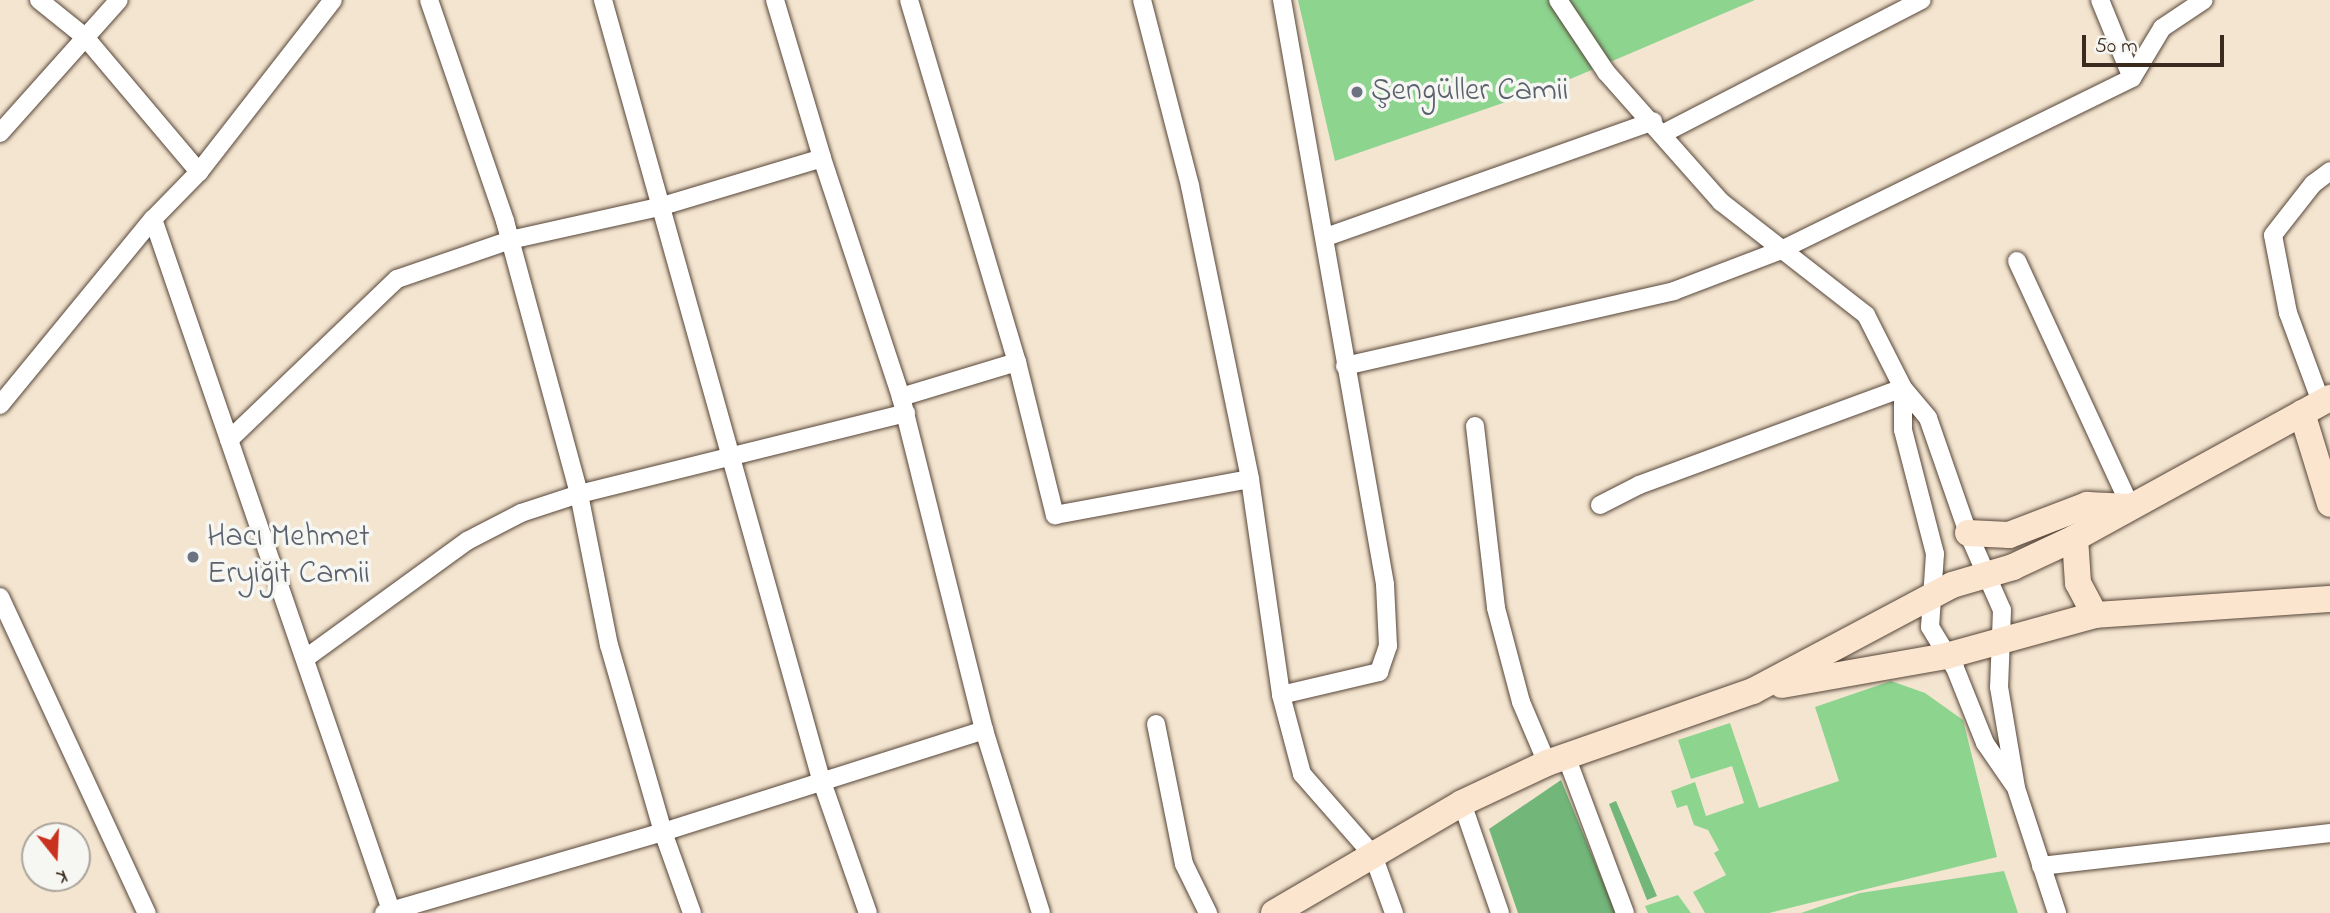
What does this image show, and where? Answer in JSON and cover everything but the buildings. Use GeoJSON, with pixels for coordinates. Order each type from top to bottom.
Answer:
{"type":"FeatureCollection","features":[{"type":"Feature","properties":{"kind":"main road"},"geometry":{"type":"LineString","coordinates":[[1274,913],[1462,803],[1557,760],[1753,691],[1930,596],[2075,538],[2318,405],[2330,504]]}},
{"type":"Feature","properties":{"kind":"main road"},"geometry":{"type":"LineString","coordinates":[[1969,533],[2009,535],[2087,505],[2131,508]]}},
{"type":"Feature","properties":{"kind":"main road"},"geometry":{"type":"LineString","coordinates":[[2075,538],[2078,583],[2095,615]]}},
{"type":"Feature","properties":{"kind":"main road"},"geometry":{"type":"LineString","coordinates":[[1753,691],[1946,656],[2095,615],[2330,599]]}},
{"type":"Feature","properties":{"kind":"street"},"geometry":{"type":"LineString","coordinates":[[40,0],[85,37],[199,172]]}},
{"type":"Feature","properties":{"kind":"street"},"geometry":{"type":"LineString","coordinates":[[0,134],[119,0]]}},
{"type":"Feature","properties":{"kind":"street"},"geometry":{"type":"LineString","coordinates":[[0,405],[153,219],[199,172],[333,0]]}},
{"type":"Feature","properties":{"kind":"street"},"geometry":{"type":"LineString","coordinates":[[429,0],[510,240],[579,494],[609,645],[663,832],[692,913]]}},
{"type":"Feature","properties":{"kind":"street"},"geometry":{"type":"LineString","coordinates":[[603,0],[821,779],[869,913]]}},
{"type":"Feature","properties":{"kind":"street"},"geometry":{"type":"LineString","coordinates":[[775,0],[822,158],[904,405],[984,730],[1041,913]]}},
{"type":"Feature","properties":{"kind":"street"},"geometry":{"type":"LineString","coordinates":[[909,0],[1017,362],[1055,515],[1250,479]]}},
{"type":"Feature","properties":{"kind":"street"},"geometry":{"type":"LineString","coordinates":[[1143,0],[1191,186],[1250,479],[1281,695],[1302,774],[1373,855],[1394,913]]}},
{"type":"Feature","properties":{"kind":"street"},"geometry":{"type":"LineString","coordinates":[[1281,695],[1379,673],[1386,660],[1385,584],[1345,366],[1326,237],[1282,0]]}},
{"type":"Feature","properties":{"kind":"street"},"geometry":{"type":"LineString","coordinates":[[1558,0],[1606,72],[1658,127],[1721,202],[1779,251],[1866,315],[1903,388],[1928,418],[1969,533],[2002,610],[2004,640],[1999,687],[2016,788],[2057,913]]}},
{"type":"Feature","properties":{"kind":"street"},"geometry":{"type":"LineString","coordinates":[[1326,237],[1658,127],[1922,0]]}},
{"type":"Feature","properties":{"kind":"street"},"geometry":{"type":"LineString","coordinates":[[2101,0],[2132,78]]}},
{"type":"Feature","properties":{"kind":"street"},"geometry":{"type":"LineString","coordinates":[[1345,366],[1674,291],[1779,251],[2132,78],[2162,27],[2204,0]]}},
{"type":"Feature","properties":{"kind":"street"},"geometry":{"type":"LineString","coordinates":[[229,440],[397,279],[510,240],[659,207],[822,158]]}},
{"type":"Feature","properties":{"kind":"street"},"geometry":{"type":"LineString","coordinates":[[2318,405],[2288,313],[2273,235],[2313,184],[2330,170]]}},
{"type":"Feature","properties":{"kind":"street"},"geometry":{"type":"LineString","coordinates":[[153,219],[306,658],[389,912],[663,832],[821,779],[984,730]]}},
{"type":"Feature","properties":{"kind":"street"},"geometry":{"type":"LineString","coordinates":[[2017,261],[2131,508]]}},
{"type":"Feature","properties":{"kind":"street"},"geometry":{"type":"LineString","coordinates":[[306,658],[467,541],[521,513],[579,494],[904,405],[1017,362]]}},
{"type":"Feature","properties":{"kind":"street"},"geometry":{"type":"LineString","coordinates":[[1600,505],[1639,485],[1903,388]]}},
{"type":"Feature","properties":{"kind":"street"},"geometry":{"type":"LineString","coordinates":[[1903,388],[1903,430],[1935,554],[1930,596],[1930,627],[1985,743],[2016,788]]}},
{"type":"Feature","properties":{"kind":"street"},"geometry":{"type":"LineString","coordinates":[[1475,426],[1496,608],[1521,702],[1557,760],[1625,913]]}},
{"type":"Feature","properties":{"kind":"street"},"geometry":{"type":"LineString","coordinates":[[0,597],[147,913]]}},
{"type":"Feature","properties":{"kind":"street"},"geometry":{"type":"LineString","coordinates":[[1156,724],[1184,864],[1208,913]]}},
{"type":"Feature","properties":{"kind":"street"},"geometry":{"type":"LineString","coordinates":[[1462,803],[1500,913]]}},
{"type":"Feature","properties":{"kind":"street"},"geometry":{"type":"LineString","coordinates":[[2041,866],[2330,833]]}},
{"type":"Feature","properties":{"kind":"green space"},"geometry":{"type":"Polygon","coordinates":[[[1298,0],[1755,0],[1561,83],[1335,161],[1298,0]]]}},
{"type":"Feature","properties":{"kind":"green space"},"geometry":{"type":"Polygon","coordinates":[[[1891,681],[1925,693],[1963,720],[1997,857],[1769,913],[1705,913],[1693,892],[1726,875],[1714,853],[1719,850],[1708,830],[1694,825],[1687,805],[1677,808],[1671,791],[1695,782],[1706,816],[1744,803],[1732,766],[1691,779],[1678,740],[1730,723],[1759,808],[1839,781],[1815,707],[1891,681]]]}},
{"type":"Feature","properties":{"kind":"green space"},"geometry":{"type":"Polygon","coordinates":[[[1561,780],[1616,913],[1518,913],[1489,829],[1561,780]]]}},
{"type":"Feature","properties":{"kind":"green space"},"geometry":{"type":"Polygon","coordinates":[[[1616,801],[1657,896],[1647,900],[1609,804],[1616,801]]]}},
{"type":"Feature","properties":{"kind":"green space"},"geometry":{"type":"Polygon","coordinates":[[[2004,871],[2018,913],[1801,913],[1860,893],[2004,871]]]}},
{"type":"Feature","properties":{"kind":"green space"},"geometry":{"type":"Polygon","coordinates":[[[1678,895],[1691,913],[1648,913],[1645,906],[1678,895]]]}},
{"type":"Feature","properties":{"kind":"place","name":"Şengüller Camii"},"geometry":{"type":"Point","coordinates":[1357,92]}},
{"type":"Feature","properties":{"kind":"place","name":"Hacı Mehmet Eryiğit Camii"},"geometry":{"type":"Point","coordinates":[193,557]}}]}
